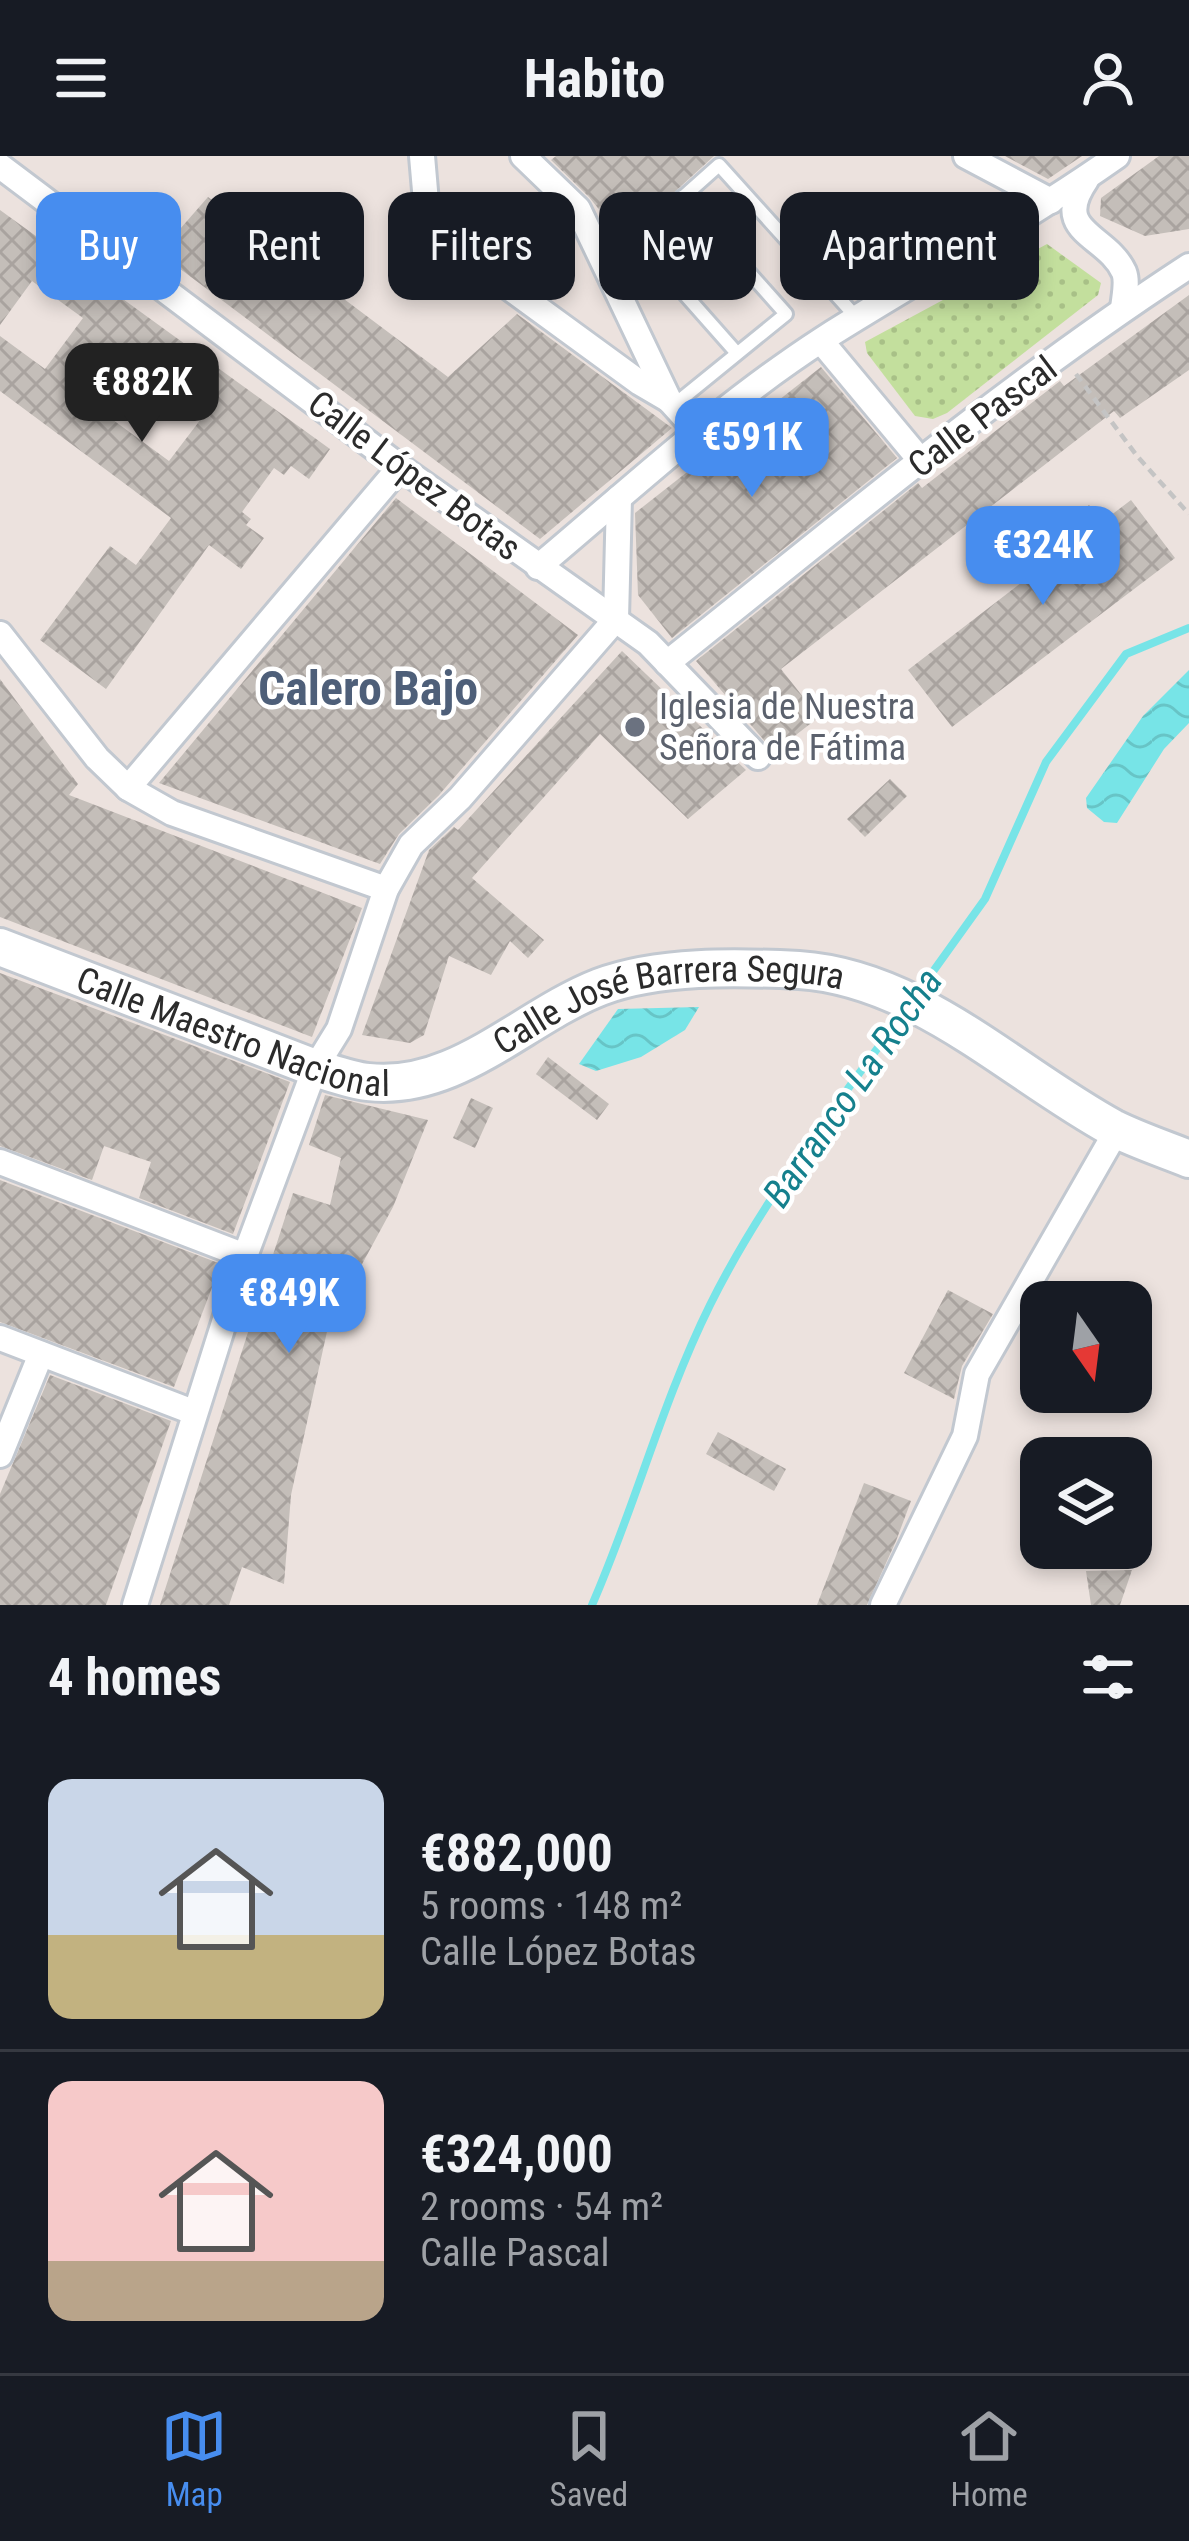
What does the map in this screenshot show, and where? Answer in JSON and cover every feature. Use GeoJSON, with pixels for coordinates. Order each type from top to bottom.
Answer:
{"type":"FeatureCollection","features":[{"type":"Feature","properties":{"kind":"street"},"geometry":{"type":"LineString","coordinates":[[422,156],[425,202],[470,259],[672,402]]}},
{"type":"Feature","properties":{"kind":"street"},"geometry":{"type":"LineString","coordinates":[[523,156],[578,209],[672,402],[697,430]]}},
{"type":"Feature","properties":{"kind":"street"},"geometry":{"type":"LineString","coordinates":[[966,156],[1051,201]]}},
{"type":"Feature","properties":{"kind":"street"},"geometry":{"type":"LineString","coordinates":[[1039,209],[1117,156]]}},
{"type":"Feature","properties":{"kind":"street","name":"Calle López Botas"},"geometry":{"type":"LineString","coordinates":[[0,166],[400,467],[616,619],[668,663],[758,757]]}},
{"type":"Feature","properties":{"kind":"street"},"geometry":{"type":"LineString","coordinates":[[1085,235],[1073,212],[1077,192],[1088,177]]}},
{"type":"Feature","properties":{"kind":"street"},"geometry":{"type":"LineString","coordinates":[[1039,220],[1056,221],[1114,256],[1126,276],[1123,309]]}},
{"type":"Feature","properties":{"kind":"street","name":"Calle Pascal"},"geometry":{"type":"LineString","coordinates":[[668,663],[921,461],[1123,309],[1189,266]]}},
{"type":"Feature","properties":{"kind":"street"},"geometry":{"type":"LineString","coordinates":[[538,567],[697,430],[821,340],[889,300]]}},
{"type":"Feature","properties":{"kind":"street"},"geometry":{"type":"LineString","coordinates":[[821,340],[921,461]]}},
{"type":"Feature","properties":{"kind":"street"},"geometry":{"type":"LineString","coordinates":[[128,788],[400,467]]}},
{"type":"Feature","properties":{"kind":"street"},"geometry":{"type":"LineString","coordinates":[[134,1605],[245,1256],[315,1068],[339,1029],[386,889],[411,844],[460,798],[616,619],[619,498]]}},
{"type":"Feature","properties":{"kind":"street"},"geometry":{"type":"LineString","coordinates":[[0,634],[97,758],[128,788],[172,813],[386,889]]}},
{"type":"Feature","properties":{"kind":"street","name":"Calle Maestro Nacional"},"geometry":{"type":"LineString","coordinates":[[0,946],[315,1068],[369,1082],[423,1077],[470,1061]]}},
{"type":"Feature","properties":{"kind":"street","name":"Calle José Barrera Segura"},"geometry":{"type":"LineString","coordinates":[[470,1061],[546,1012],[604,985],[657,975],[801,970],[881,988],[941,1018],[1117,1130],[1189,1159]]}},
{"type":"Feature","properties":{"kind":"street"},"geometry":{"type":"LineString","coordinates":[[884,1605],[965,1436],[977,1374],[1117,1130]]}},
{"type":"Feature","properties":{"kind":"street"},"geometry":{"type":"LineString","coordinates":[[0,1162],[245,1256]]}},
{"type":"Feature","properties":{"kind":"street"},"geometry":{"type":"LineString","coordinates":[[0,1338],[194,1412]]}},
{"type":"Feature","properties":{"kind":"street"},"geometry":{"type":"LineString","coordinates":[[0,1455],[41,1354]]}},
{"type":"Feature","properties":{"kind":"lane"},"geometry":{"type":"LineString","coordinates":[[688,192],[719,165],[743,192]]}},
{"type":"Feature","properties":{"kind":"lane"},"geometry":{"type":"LineString","coordinates":[[756,206],[857,319]]}},
{"type":"Feature","properties":{"kind":"lane"},"geometry":{"type":"LineString","coordinates":[[672,402],[786,314],[756,280]]}},
{"type":"Feature","properties":{"kind":"lane"},"geometry":{"type":"LineString","coordinates":[[690,300],[735,351]]}},
{"type":"Feature","properties":{"kind":"path"},"geometry":{"type":"LineString","coordinates":[[1062,355],[1137,456],[1189,514]]}},
{"type":"Feature","properties":{"kind":"green space"},"geometry":{"type":"Polygon","coordinates":[[[1047,244],[1101,283],[1098,295],[947,413],[933,419],[915,416],[867,353],[865,342],[943,300],[1039,300],[1039,248],[1047,244]]]}},
{"type":"Feature","properties":{"kind":"water"},"geometry":{"type":"Polygon","coordinates":[[[1189,670],[1189,723],[1164,749],[1117,823],[1104,822],[1087,808],[1086,798],[1143,716],[1189,670]]]}},
{"type":"Feature","properties":{"kind":"water"},"geometry":{"type":"Polygon","coordinates":[[[699,1007],[685,1030],[641,1057],[596,1071],[579,1064],[618,1009],[699,1007]]]}},
{"type":"Feature","properties":{"kind":"building"},"geometry":{"type":"Polygon","coordinates":[[[556,156],[714,156],[675,192],[599,192],[599,209],[551,160],[556,156]]]}},
{"type":"Feature","properties":{"kind":"building"},"geometry":{"type":"Polygon","coordinates":[[[1005,156],[1082,156],[1048,179],[1005,156]]]}},
{"type":"Feature","properties":{"kind":"building"},"geometry":{"type":"Polygon","coordinates":[[[1159,156],[1189,156],[1189,229],[1145,236],[1100,216],[1101,198],[1159,156]]]}},
{"type":"Feature","properties":{"kind":"building"},"geometry":{"type":"Polygon","coordinates":[[[205,200],[205,288],[181,270],[181,228],[205,200]]]}},
{"type":"Feature","properties":{"kind":"building"},"geometry":{"type":"Polygon","coordinates":[[[0,210],[36,236],[36,284],[32,281],[0,325],[0,210]]]}},
{"type":"Feature","properties":{"kind":"building"},"geometry":{"type":"Polygon","coordinates":[[[1189,295],[1189,370],[1120,418],[1114,411],[781,669],[819,717],[774,752],[696,661],[918,483],[922,488],[1060,381],[1064,386],[1189,295]]]}},
{"type":"Feature","properties":{"kind":"building"},"geometry":{"type":"Polygon","coordinates":[[[58,300],[124,300],[330,449],[309,479],[291,466],[284,475],[274,468],[242,512],[251,519],[246,525],[264,538],[241,569],[209,545],[106,689],[40,640],[110,546],[136,565],[171,518],[0,391],[0,336],[45,369],[83,318],[58,300]],[[118,351],[83,398],[169,461],[204,415],[118,351]]]}},
{"type":"Feature","properties":{"kind":"building"},"geometry":{"type":"Polygon","coordinates":[[[222,300],[345,300],[448,377],[517,314],[672,428],[540,539],[222,300]]]}},
{"type":"Feature","properties":{"kind":"building"},"geometry":{"type":"Polygon","coordinates":[[[821,367],[897,458],[672,638],[638,595],[635,513],[821,367]]]}},
{"type":"Feature","properties":{"kind":"building"},"geometry":{"type":"Polygon","coordinates":[[[396,498],[578,635],[439,795],[399,834],[380,864],[159,783],[396,498]]]}},
{"type":"Feature","properties":{"kind":"building"},"geometry":{"type":"Polygon","coordinates":[[[1131,500],[1175,558],[952,727],[908,670],[1047,563],[1034,546],[1089,505],[1102,522],[1131,500]]]}},
{"type":"Feature","properties":{"kind":"building"},"geometry":{"type":"Polygon","coordinates":[[[622,651],[746,770],[688,819],[600,734],[472,878],[544,940],[528,958],[510,941],[491,975],[449,956],[424,1035],[410,1043],[362,1035],[429,850],[454,827],[458,830],[622,651]]]}},
{"type":"Feature","properties":{"kind":"building"},"geometry":{"type":"Polygon","coordinates":[[[0,679],[78,784],[69,795],[362,908],[312,1037],[0,917],[0,679]]]}},
{"type":"Feature","properties":{"kind":"building"},"geometry":{"type":"Polygon","coordinates":[[[890,779],[907,796],[865,837],[847,819],[890,779]]]}},
{"type":"Feature","properties":{"kind":"building"},"geometry":{"type":"Polygon","coordinates":[[[0,973],[290,1082],[233,1234],[139,1198],[151,1162],[104,1146],[92,1180],[0,1146],[0,973]]]}},
{"type":"Feature","properties":{"kind":"building"},"geometry":{"type":"Polygon","coordinates":[[[548,1057],[609,1104],[597,1120],[536,1074],[548,1057]]]}},
{"type":"Feature","properties":{"kind":"building"},"geometry":{"type":"Polygon","coordinates":[[[325,1095],[428,1120],[393,1207],[328,1327],[291,1495],[284,1584],[242,1567],[229,1605],[160,1605],[293,1193],[330,1205],[341,1158],[309,1145],[325,1095]]]}},
{"type":"Feature","properties":{"kind":"building"},"geometry":{"type":"Polygon","coordinates":[[[471,1098],[493,1108],[475,1148],[453,1138],[471,1098]]]}},
{"type":"Feature","properties":{"kind":"building"},"geometry":{"type":"Polygon","coordinates":[[[0,1180],[221,1264],[174,1387],[0,1322],[0,1180]]]}},
{"type":"Feature","properties":{"kind":"building"},"geometry":{"type":"Polygon","coordinates":[[[948,1290],[993,1314],[962,1366],[954,1399],[904,1373],[948,1290]]]}},
{"type":"Feature","properties":{"kind":"building"},"geometry":{"type":"Polygon","coordinates":[[[50,1375],[171,1421],[106,1605],[0,1605],[0,1494],[50,1375]]]}},
{"type":"Feature","properties":{"kind":"building"},"geometry":{"type":"Polygon","coordinates":[[[718,1432],[786,1469],[774,1491],[706,1454],[718,1432]]]}},
{"type":"Feature","properties":{"kind":"building"},"geometry":{"type":"Polygon","coordinates":[[[864,1483],[911,1501],[896,1541],[867,1605],[817,1605],[864,1483]]]}},
{"type":"Feature","properties":{"kind":"building"},"geometry":{"type":"Polygon","coordinates":[[[1132,1570],[1120,1605],[1091,1605],[1086,1571],[1132,1570]]]}},
{"type":"Feature","properties":{"kind":"waterway","name":"Barranco La Rocha"},"geometry":{"type":"LineString","coordinates":[[919,991],[985,899],[1046,762],[1126,654],[1189,628]]}},
{"type":"Feature","properties":{"kind":"waterway","name":"Barranco La Rocha"},"geometry":{"type":"LineString","coordinates":[[592,1605],[677,1379],[730,1266],[776,1192],[903,1013]]}},
{"type":"Feature","properties":{"kind":"place","name":"Iglesia de Nuestra Señora de Fátima"},"geometry":{"type":"Point","coordinates":[635,727]}},
{"type":"Feature","properties":{"kind":"district","name":"Calero Bajo"},"geometry":{"type":"Point","coordinates":[368,688]}}]}
